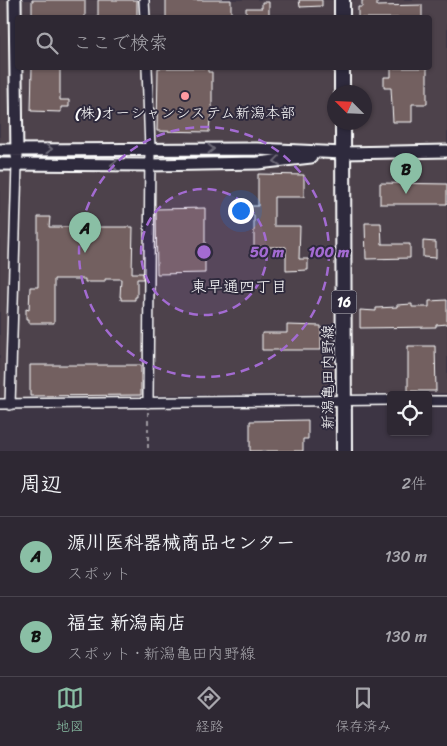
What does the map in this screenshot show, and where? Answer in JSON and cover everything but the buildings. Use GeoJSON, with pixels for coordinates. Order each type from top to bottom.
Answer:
{"type":"FeatureCollection","features":[{"type":"Feature","properties":{"kind":"main road"},"geometry":{"type":"LineString","coordinates":[[342,0],[342,15]]}},
{"type":"Feature","properties":{"kind":"main road"},"geometry":{"type":"LineString","coordinates":[[342,70],[342,85]]}},
{"type":"Feature","properties":{"kind":"main road","name":"新潟亀田内野線"},"geometry":{"type":"LineString","coordinates":[[342,130],[344,451]]}},
{"type":"Feature","properties":{"kind":"street"},"geometry":{"type":"LineString","coordinates":[[15,0],[15,15]]}},
{"type":"Feature","properties":{"kind":"street"},"geometry":{"type":"LineString","coordinates":[[144,0],[145,15]]}},
{"type":"Feature","properties":{"kind":"street"},"geometry":{"type":"LineString","coordinates":[[10,405],[18,149],[16,70]]}},
{"type":"Feature","properties":{"kind":"street"},"geometry":{"type":"LineString","coordinates":[[147,70],[150,149],[148,403]]}},
{"type":"Feature","properties":{"kind":"street"},"geometry":{"type":"LineString","coordinates":[[0,150],[257,149],[343,154]]}},
{"type":"Feature","properties":{"kind":"street"},"geometry":{"type":"LineString","coordinates":[[0,164],[150,165],[258,163],[343,154],[447,151]]}},
{"type":"Feature","properties":{"kind":"street"},"geometry":{"type":"LineString","coordinates":[[0,404],[387,400]]}},
{"type":"Feature","properties":{"kind":"street"},"geometry":{"type":"LineString","coordinates":[[432,400],[447,401]]}},
{"type":"Feature","properties":{"kind":"path"},"geometry":{"type":"LineString","coordinates":[[148,403],[148,451]]}},
{"type":"Feature","properties":{"kind":"shaded area"},"geometry":{"type":"Polygon","coordinates":[[[0,0],[143,0],[143,15],[15,15],[15,70],[143,70],[144,397],[0,398],[0,0]]]}},
{"type":"Feature","properties":{"kind":"shaded area"},"geometry":{"type":"Polygon","coordinates":[[[151,0],[447,0],[447,393],[387,391],[387,393],[155,395],[152,70],[432,70],[432,15],[151,15],[151,0]]]}},
{"type":"Feature","properties":{"kind":"place","name":"(株)オーシャンシステム新潟本部"},"geometry":{"type":"Point","coordinates":[185,96]}},
{"type":"Feature","properties":{"kind":"place","name":"福宝 新潟南店"},"geometry":{"type":"Point","coordinates":[406,194]}},
{"type":"Feature","properties":{"kind":"place","name":"源川医科器械商品センター"},"geometry":{"type":"Point","coordinates":[85,253]}},
{"type":"Feature","properties":{"kind":"district","name":"東早通四丁目"},"geometry":{"type":"Point","coordinates":[239,286]}}]}
